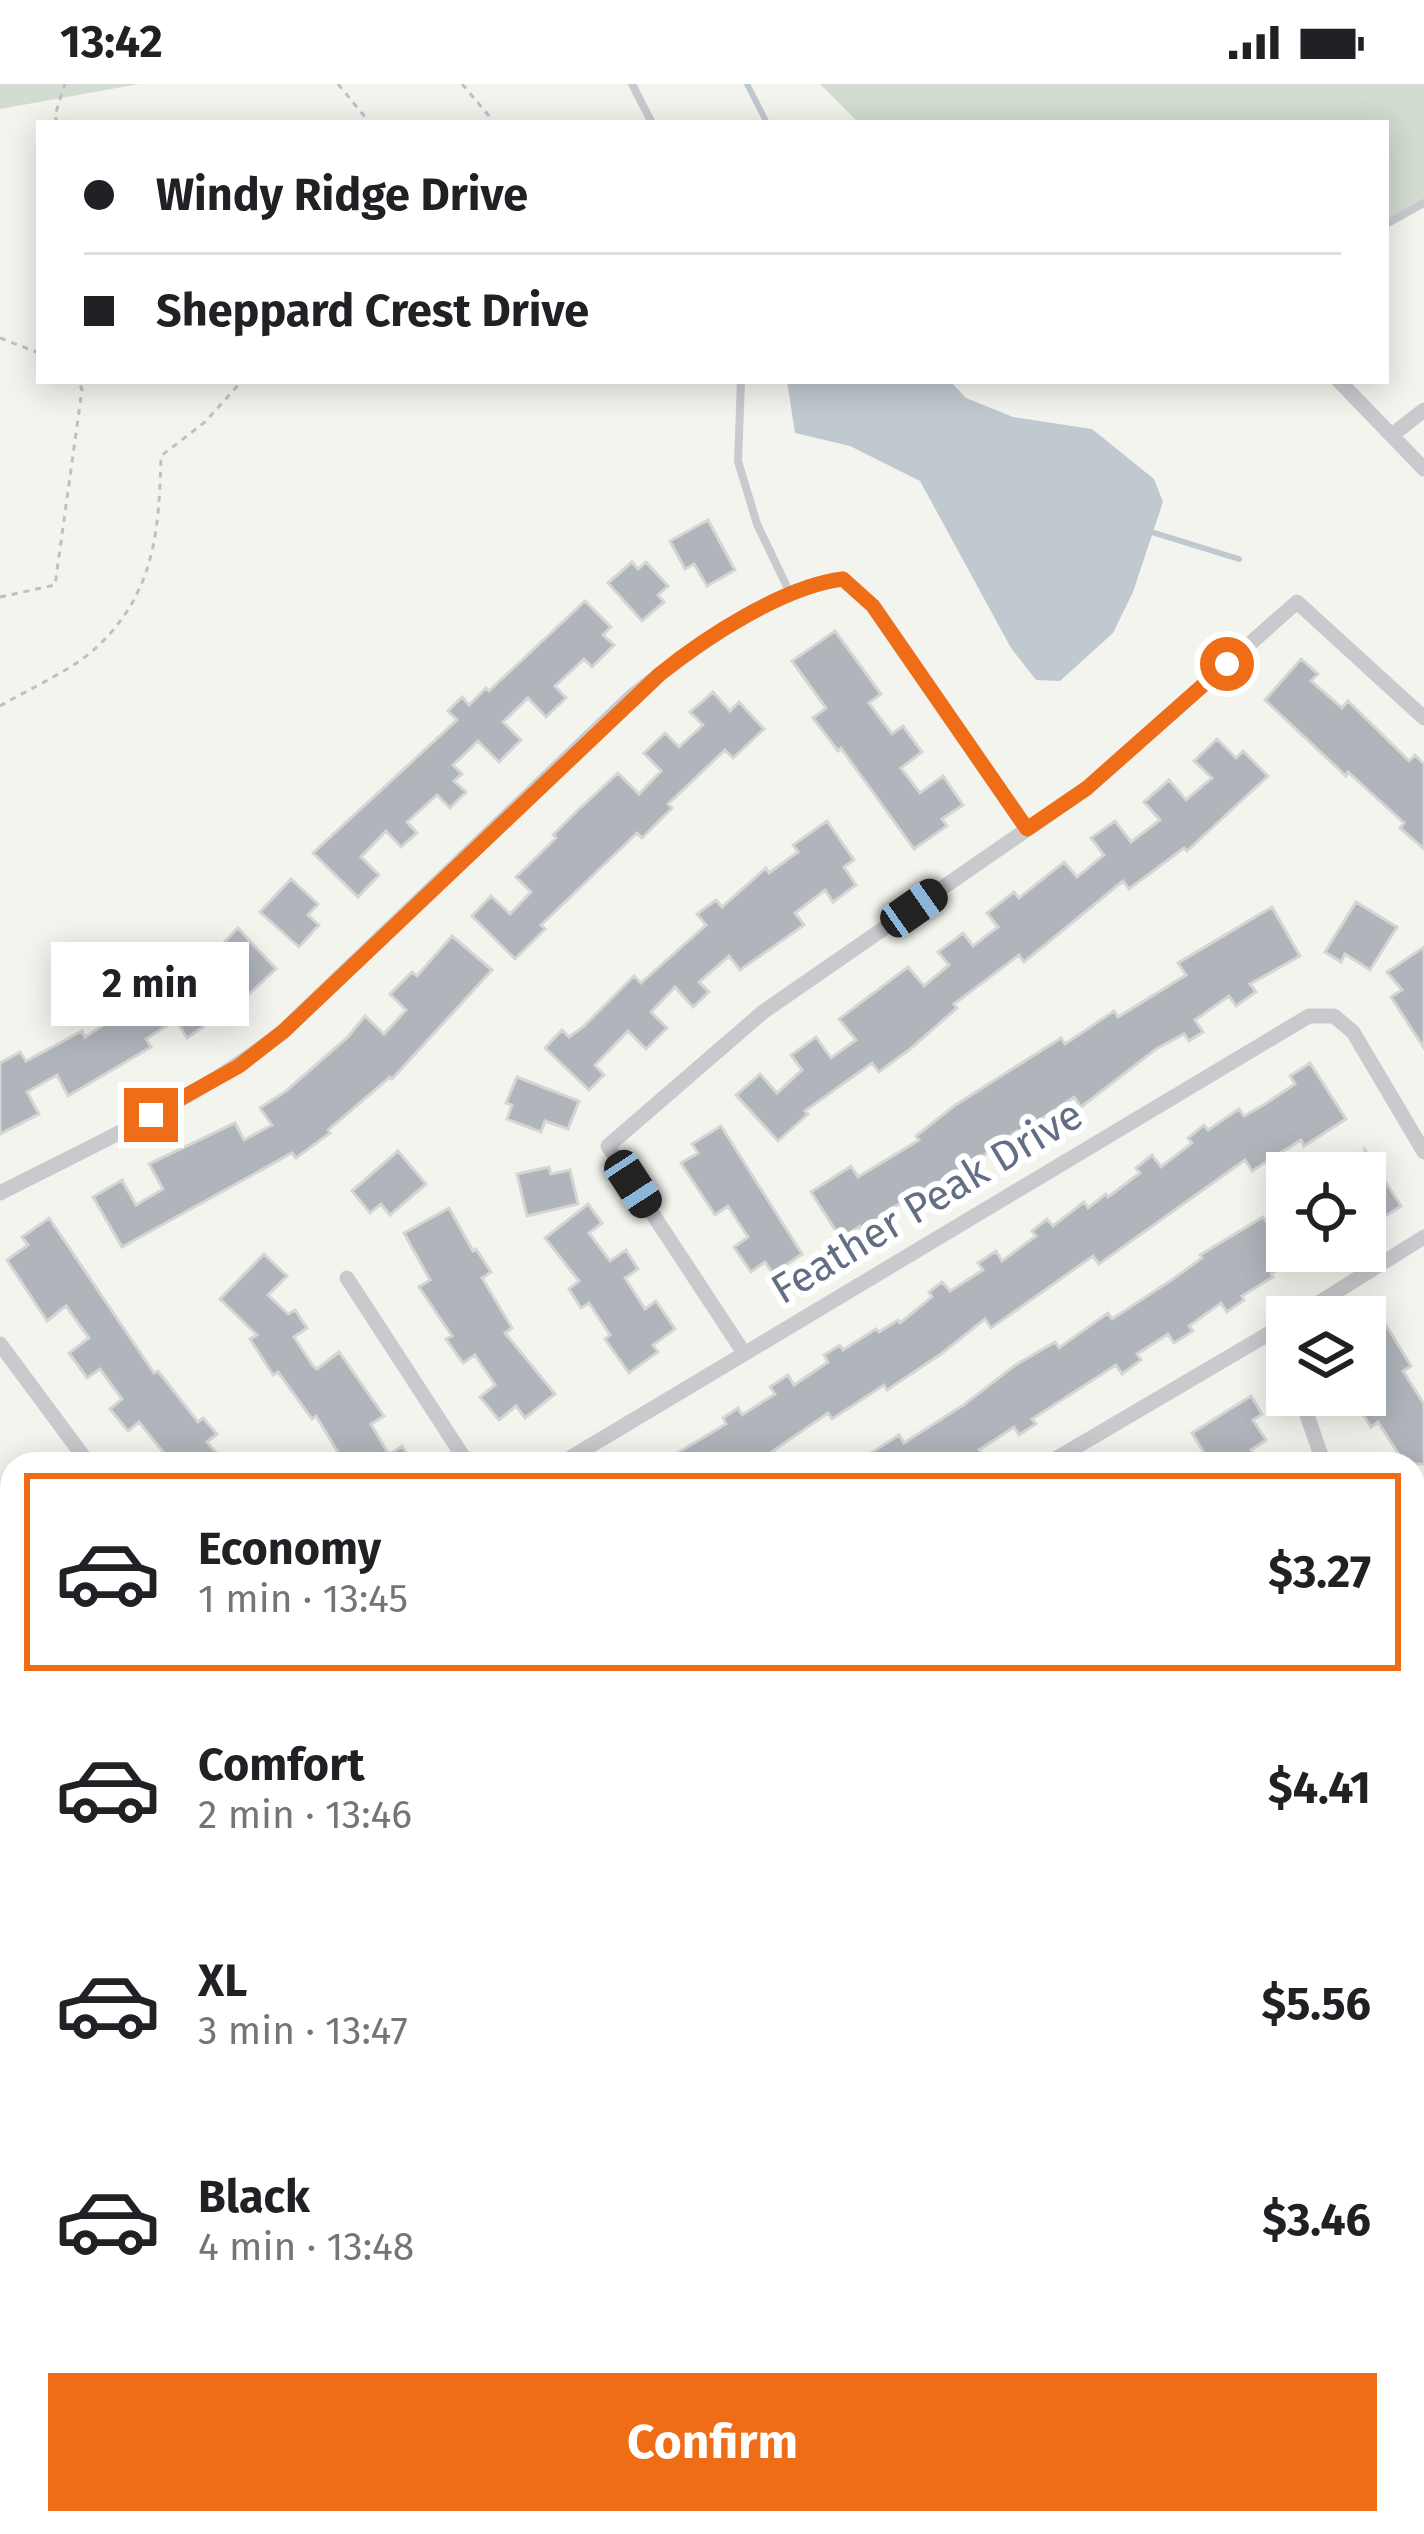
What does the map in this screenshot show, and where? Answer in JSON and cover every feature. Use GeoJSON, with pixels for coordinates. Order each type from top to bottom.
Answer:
{"type":"FeatureCollection","features":[{"type":"Feature","properties":{"kind":"street"},"geometry":{"type":"LineString","coordinates":[[1342,384],[1424,469]]}},
{"type":"Feature","properties":{"kind":"street"},"geometry":{"type":"LineString","coordinates":[[1392,435],[1424,410]]}},
{"type":"Feature","properties":{"kind":"street"},"geometry":{"type":"LineString","coordinates":[[0,1193],[239,1066],[284,1031],[632,697],[689,651],[811,583],[843,579],[873,606],[1027,829]]}},
{"type":"Feature","properties":{"kind":"street"},"geometry":{"type":"LineString","coordinates":[[744,1353],[608,1146],[764,1012],[1087,788],[1297,602],[1424,718]]}},
{"type":"Feature","properties":{"kind":"street","name":"Feather Peak Drive"},"geometry":{"type":"LineString","coordinates":[[580,1452],[1309,1016],[1334,1016],[1353,1032],[1424,1152]]}},
{"type":"Feature","properties":{"kind":"street"},"geometry":{"type":"LineString","coordinates":[[1330,1296],[1424,1237]]}},
{"type":"Feature","properties":{"kind":"street"},"geometry":{"type":"LineString","coordinates":[[347,1278],[460,1452]]}},
{"type":"Feature","properties":{"kind":"street"},"geometry":{"type":"LineString","coordinates":[[1067,1452],[1266,1336]]}},
{"type":"Feature","properties":{"kind":"street"},"geometry":{"type":"LineString","coordinates":[[0,1345],[79,1452]]}},
{"type":"Feature","properties":{"kind":"street"},"geometry":{"type":"LineString","coordinates":[[1307,1416],[1320,1452]]}},
{"type":"Feature","properties":{"kind":"lane"},"geometry":{"type":"LineString","coordinates":[[632,84],[650,120]]}},
{"type":"Feature","properties":{"kind":"lane"},"geometry":{"type":"LineString","coordinates":[[1389,222],[1424,202]]}},
{"type":"Feature","properties":{"kind":"lane"},"geometry":{"type":"LineString","coordinates":[[741,384],[739,461],[757,524],[790,595]]}},
{"type":"Feature","properties":{"kind":"path"},"geometry":{"type":"LineString","coordinates":[[57,120],[65,84]]}},
{"type":"Feature","properties":{"kind":"path"},"geometry":{"type":"LineString","coordinates":[[338,84],[368,120]]}},
{"type":"Feature","properties":{"kind":"path"},"geometry":{"type":"LineString","coordinates":[[462,84],[492,120]]}},
{"type":"Feature","properties":{"kind":"path"},"geometry":{"type":"LineString","coordinates":[[0,338],[36,352]]}},
{"type":"Feature","properties":{"kind":"path"},"geometry":{"type":"LineString","coordinates":[[0,597],[55,585],[80,384]]}},
{"type":"Feature","properties":{"kind":"path"},"geometry":{"type":"LineString","coordinates":[[0,706],[96,648],[140,591],[158,536],[161,456],[205,422],[239,384]]}},
{"type":"Feature","properties":{"kind":"shaded area"},"geometry":{"type":"Polygon","coordinates":[[[0,84],[139,84],[0,109],[0,84]]]}},
{"type":"Feature","properties":{"kind":"shaded area"},"geometry":{"type":"Polygon","coordinates":[[[820,84],[1424,84],[1424,205],[1389,224],[1389,120],[856,120],[820,84]]]}},
{"type":"Feature","properties":{"kind":"shaded area"},"geometry":{"type":"Polygon","coordinates":[[[787,384],[953,384],[966,398],[1013,417],[1092,429],[1154,479],[1163,502],[1133,592],[1113,633],[1060,681],[1036,680],[1011,648],[920,481],[850,446],[795,433],[787,384]]]}},
{"type":"Feature","properties":{"kind":"building"},"geometry":{"type":"Polygon","coordinates":[[[708,520],[735,570],[707,586],[694,564],[685,569],[670,541],[708,520]]]}},
{"type":"Feature","properties":{"kind":"building"},"geometry":{"type":"Polygon","coordinates":[[[632,562],[638,569],[646,562],[668,586],[658,595],[664,602],[642,621],[608,583],[632,562]]]}},
{"type":"Feature","properties":{"kind":"building"},"geometry":{"type":"Polygon","coordinates":[[[585,601],[611,627],[603,635],[614,645],[592,667],[584,659],[555,686],[566,698],[546,717],[528,698],[503,722],[521,740],[499,762],[478,741],[453,765],[462,774],[454,781],[466,792],[450,808],[437,795],[407,822],[417,833],[401,847],[386,831],[361,857],[379,875],[358,897],[313,853],[457,720],[448,711],[462,697],[469,705],[486,688],[489,691],[585,601]]]}},
{"type":"Feature","properties":{"kind":"building"},"geometry":{"type":"Polygon","coordinates":[[[835,631],[881,694],[869,703],[892,734],[903,726],[922,752],[901,768],[920,793],[943,776],[963,805],[942,819],[947,826],[914,849],[841,748],[838,751],[813,718],[826,708],[792,661],[835,631]]]}},
{"type":"Feature","properties":{"kind":"building"},"geometry":{"type":"Polygon","coordinates":[[[1301,659],[1318,674],[1311,681],[1342,708],[1348,701],[1409,761],[1415,755],[1424,764],[1424,849],[1400,828],[1404,823],[1265,700],[1301,659]]]}},
{"type":"Feature","properties":{"kind":"building"},"geometry":{"type":"Polygon","coordinates":[[[713,692],[730,711],[739,702],[764,729],[733,758],[725,750],[668,804],[672,808],[642,838],[637,833],[541,925],[545,929],[515,959],[472,916],[491,896],[510,914],[531,892],[516,877],[556,838],[553,835],[618,773],[639,794],[661,771],[644,753],[665,733],[679,747],[703,725],[690,712],[713,692]]]}},
{"type":"Feature","properties":{"kind":"building"},"geometry":{"type":"Polygon","coordinates":[[[1217,739],[1236,758],[1243,751],[1268,776],[1187,851],[1184,848],[1129,889],[1123,881],[1024,962],[1019,955],[954,1004],[957,1008],[879,1072],[872,1063],[805,1111],[808,1114],[778,1141],[736,1095],[760,1074],[777,1093],[802,1070],[791,1055],[816,1037],[831,1058],[856,1040],[839,1019],[908,967],[924,986],[949,965],[938,952],[963,933],[973,946],[998,927],[987,913],[1014,892],[1019,898],[1064,862],[1077,877],[1104,855],[1091,838],[1115,821],[1131,842],[1160,820],[1144,802],[1169,780],[1186,800],[1212,778],[1194,761],[1217,739]]]}},
{"type":"Feature","properties":{"kind":"building"},"geometry":{"type":"Polygon","coordinates":[[[827,821],[854,860],[844,867],[856,885],[833,902],[825,890],[795,913],[804,925],[740,970],[729,956],[699,982],[709,992],[693,1007],[675,987],[651,1012],[667,1028],[646,1049],[628,1031],[595,1065],[604,1075],[589,1090],[545,1048],[562,1030],[569,1037],[584,1026],[634,976],[641,983],[706,925],[697,914],[716,900],[722,907],[766,868],[769,873],[798,852],[793,845],[827,821]]]}},
{"type":"Feature","properties":{"kind":"building"},"geometry":{"type":"Polygon","coordinates":[[[291,879],[318,904],[308,915],[319,925],[299,947],[260,912],[291,879]]]}},
{"type":"Feature","properties":{"kind":"building"},"geometry":{"type":"Polygon","coordinates":[[[1356,902],[1397,927],[1370,970],[1345,954],[1341,962],[1325,952],[1356,902]]]}},
{"type":"Feature","properties":{"kind":"building"},"geometry":{"type":"Polygon","coordinates":[[[1272,907],[1300,956],[1250,984],[1256,992],[1236,1006],[1229,996],[1195,1020],[1203,1032],[1189,1041],[1184,1034],[1156,1049],[1081,1107],[1074,1097],[1040,1120],[1044,1127],[1025,1141],[1017,1131],[920,1202],[915,1194],[882,1215],[887,1222],[866,1235],[860,1226],[841,1239],[811,1192],[851,1166],[858,1177],[919,1140],[916,1136],[954,1106],[1061,1038],[1065,1044],[1114,1011],[1118,1017],[1186,975],[1178,963],[1272,907]]]}},
{"type":"Feature","properties":{"kind":"building"},"geometry":{"type":"Polygon","coordinates":[[[238,928],[276,969],[248,995],[211,956],[238,928]]]}},
{"type":"Feature","properties":{"kind":"building"},"geometry":{"type":"Polygon","coordinates":[[[452,936],[492,970],[392,1079],[296,1158],[292,1153],[122,1247],[93,1197],[122,1180],[136,1205],[163,1189],[149,1164],[235,1123],[244,1140],[272,1125],[260,1108],[348,1037],[365,1016],[384,1034],[406,1010],[390,994],[412,972],[417,976],[452,936]]]}},
{"type":"Feature","properties":{"kind":"building"},"geometry":{"type":"Polygon","coordinates":[[[1424,947],[1424,1048],[1391,997],[1402,990],[1387,972],[1424,947]]]}},
{"type":"Feature","properties":{"kind":"building"},"geometry":{"type":"Polygon","coordinates":[[[193,967],[215,1004],[197,1015],[203,1027],[187,1038],[176,1020],[146,1039],[151,1047],[68,1096],[57,1075],[27,1092],[39,1114],[0,1134],[0,1063],[20,1052],[26,1061],[82,1031],[85,1037],[193,967]]]}},
{"type":"Feature","properties":{"kind":"building"},"geometry":{"type":"Polygon","coordinates":[[[1310,1063],[1346,1119],[1304,1146],[1301,1140],[1282,1152],[1266,1152],[1266,1162],[1252,1171],[1245,1160],[1099,1264],[1093,1256],[991,1328],[985,1319],[887,1390],[884,1385],[832,1419],[828,1413],[771,1452],[679,1452],[726,1424],[723,1418],[738,1408],[742,1415],[775,1394],[770,1387],[788,1375],[794,1385],[828,1362],[824,1355],[840,1345],[843,1350],[876,1329],[879,1332],[900,1323],[932,1297],[929,1292],[942,1282],[950,1291],[983,1270],[978,1263],[996,1251],[1002,1261],[1036,1236],[1032,1231],[1047,1219],[1053,1226],[1084,1202],[1088,1208],[1108,1197],[1140,1173],[1136,1168],[1152,1155],[1161,1167],[1192,1143],[1188,1138],[1204,1125],[1208,1130],[1239,1109],[1244,1116],[1295,1084],[1290,1076],[1310,1063]]]}},
{"type":"Feature","properties":{"kind":"building"},"geometry":{"type":"Polygon","coordinates":[[[517,1077],[579,1101],[568,1129],[545,1121],[541,1132],[507,1119],[512,1105],[506,1103],[517,1077]]]}},
{"type":"Feature","properties":{"kind":"building"},"geometry":{"type":"Polygon","coordinates":[[[721,1126],[802,1254],[773,1274],[765,1262],[751,1272],[734,1247],[748,1237],[728,1206],[715,1215],[681,1163],[698,1153],[692,1144],[721,1126]]]}},
{"type":"Feature","properties":{"kind":"building"},"geometry":{"type":"Polygon","coordinates":[[[398,1151],[426,1184],[390,1215],[381,1204],[370,1213],[352,1191],[398,1151]]]}},
{"type":"Feature","properties":{"kind":"building"},"geometry":{"type":"Polygon","coordinates":[[[549,1167],[551,1174],[570,1170],[578,1204],[527,1216],[517,1174],[549,1167]]]}},
{"type":"Feature","properties":{"kind":"building"},"geometry":{"type":"Polygon","coordinates":[[[1386,1183],[1401,1206],[1386,1216],[1386,1183]]]}},
{"type":"Feature","properties":{"kind":"building"},"geometry":{"type":"Polygon","coordinates":[[[588,1204],[602,1223],[589,1233],[610,1261],[626,1250],[638,1269],[625,1278],[645,1309],[656,1301],[675,1329],[653,1345],[658,1352],[629,1373],[605,1339],[610,1335],[589,1303],[581,1308],[569,1289],[579,1281],[545,1238],[588,1204]]]}},
{"type":"Feature","properties":{"kind":"building"},"geometry":{"type":"Polygon","coordinates":[[[449,1208],[491,1272],[482,1278],[512,1328],[505,1333],[555,1394],[525,1418],[516,1406],[499,1420],[480,1397],[495,1385],[475,1355],[463,1363],[446,1339],[452,1336],[419,1287],[430,1280],[404,1233],[449,1208]]]}},
{"type":"Feature","properties":{"kind":"building"},"geometry":{"type":"Polygon","coordinates":[[[1263,1217],[1266,1272],[1274,1272],[1273,1277],[1242,1296],[1244,1300],[1227,1312],[1221,1303],[1174,1343],[1168,1334],[1137,1354],[1141,1360],[1122,1374],[1116,1365],[1032,1419],[1036,1424],[1019,1435],[1014,1427],[981,1452],[873,1452],[899,1435],[904,1443],[1055,1342],[1059,1348],[1108,1313],[1112,1319],[1202,1258],[1200,1255],[1263,1217]]]}},
{"type":"Feature","properties":{"kind":"building"},"geometry":{"type":"Polygon","coordinates":[[[49,1218],[154,1373],[158,1371],[198,1422],[203,1418],[217,1434],[207,1442],[216,1452],[163,1452],[139,1422],[128,1431],[110,1409],[122,1399],[100,1369],[87,1378],[69,1353],[89,1338],[66,1306],[47,1321],[7,1260],[28,1245],[22,1237],[49,1218]]]}},
{"type":"Feature","properties":{"kind":"building"},"geometry":{"type":"Polygon","coordinates":[[[264,1254],[287,1276],[268,1295],[288,1314],[295,1310],[307,1328],[294,1337],[317,1369],[339,1352],[384,1416],[371,1424],[387,1452],[338,1452],[316,1416],[312,1419],[278,1372],[273,1375],[250,1339],[257,1335],[220,1299],[264,1254]]]}},
{"type":"Feature","properties":{"kind":"building"},"geometry":{"type":"Polygon","coordinates":[[[1386,1325],[1411,1366],[1403,1371],[1424,1404],[1424,1452],[1397,1452],[1378,1422],[1371,1427],[1364,1416],[1386,1416],[1386,1325]]]}},
{"type":"Feature","properties":{"kind":"building"},"geometry":{"type":"Polygon","coordinates":[[[1251,1396],[1262,1414],[1253,1420],[1266,1440],[1252,1452],[1204,1452],[1192,1433],[1251,1396]]]}},
{"type":"Feature","properties":{"kind":"waterway"},"geometry":{"type":"LineString","coordinates":[[747,84],[765,120]]}},
{"type":"Feature","properties":{"kind":"waterway"},"geometry":{"type":"LineString","coordinates":[[1145,530],[1239,559]]}},
{"type":"Feature","properties":{"kind":"route"},"geometry":{"type":"LineString","coordinates":[[151,1115],[239,1066],[284,1031],[660,674],[689,651],[811,583],[843,579],[873,606],[1027,829],[1087,788],[1227,664]]}}]}
